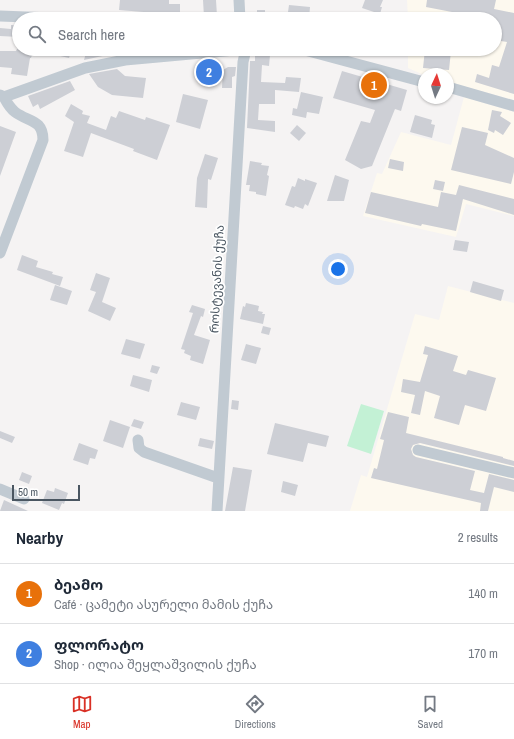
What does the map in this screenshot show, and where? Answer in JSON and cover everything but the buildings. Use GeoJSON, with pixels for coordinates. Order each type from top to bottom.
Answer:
{"type":"FeatureCollection","features":[{"type":"Feature","properties":{"kind":"street"},"geometry":{"type":"LineString","coordinates":[[240,0],[240,12]]}},
{"type":"Feature","properties":{"kind":"street"},"geometry":{"type":"LineString","coordinates":[[0,16],[12,16]]}},
{"type":"Feature","properties":{"kind":"street"},"geometry":{"type":"LineString","coordinates":[[0,253],[14,220],[43,140],[43,132],[38,125],[31,119],[16,113],[2,96],[85,68],[125,60],[169,56]]}},
{"type":"Feature","properties":{"kind":"street","name":"როსტევანის ქუჩა"},"geometry":{"type":"LineString","coordinates":[[217,511],[244,56]]}},
{"type":"Feature","properties":{"kind":"street"},"geometry":{"type":"LineString","coordinates":[[326,56],[418,80]]}},
{"type":"Feature","properties":{"kind":"street"},"geometry":{"type":"LineString","coordinates":[[454,89],[514,106]]}},
{"type":"Feature","properties":{"kind":"street"},"geometry":{"type":"LineString","coordinates":[[138,440],[139,448],[144,452],[218,478]]}},
{"type":"Feature","properties":{"kind":"street"},"geometry":{"type":"LineString","coordinates":[[418,450],[514,473]]}},
{"type":"Feature","properties":{"kind":"street"},"geometry":{"type":"LineString","coordinates":[[0,489],[24,499]]}},
{"type":"Feature","properties":{"kind":"shaded area"},"geometry":{"type":"Polygon","coordinates":[[[407,0],[514,0],[514,100],[454,84],[454,68],[418,68],[418,72],[408,68],[408,56],[502,56],[502,12],[408,12],[407,0]]]}},
{"type":"Feature","properties":{"kind":"shaded area"},"geometry":{"type":"Polygon","coordinates":[[[464,97],[514,112],[514,216],[466,204],[456,237],[363,216],[377,173],[382,174],[401,132],[451,145],[464,97]]]}},
{"type":"Feature","properties":{"kind":"shaded area"},"geometry":{"type":"Polygon","coordinates":[[[448,286],[514,303],[514,511],[350,511],[361,475],[367,477],[415,314],[439,320],[448,286]]]}},
{"type":"Feature","properties":{"kind":"green space"},"geometry":{"type":"Polygon","coordinates":[[[361,404],[384,411],[371,454],[347,446],[361,404]]]}},
{"type":"Feature","properties":{"kind":"place","name":"ფლორატო"},"geometry":{"type":"Point","coordinates":[209,72]}},
{"type":"Feature","properties":{"kind":"place","name":"ბეამო"},"geometry":{"type":"Point","coordinates":[374,85]}}]}
